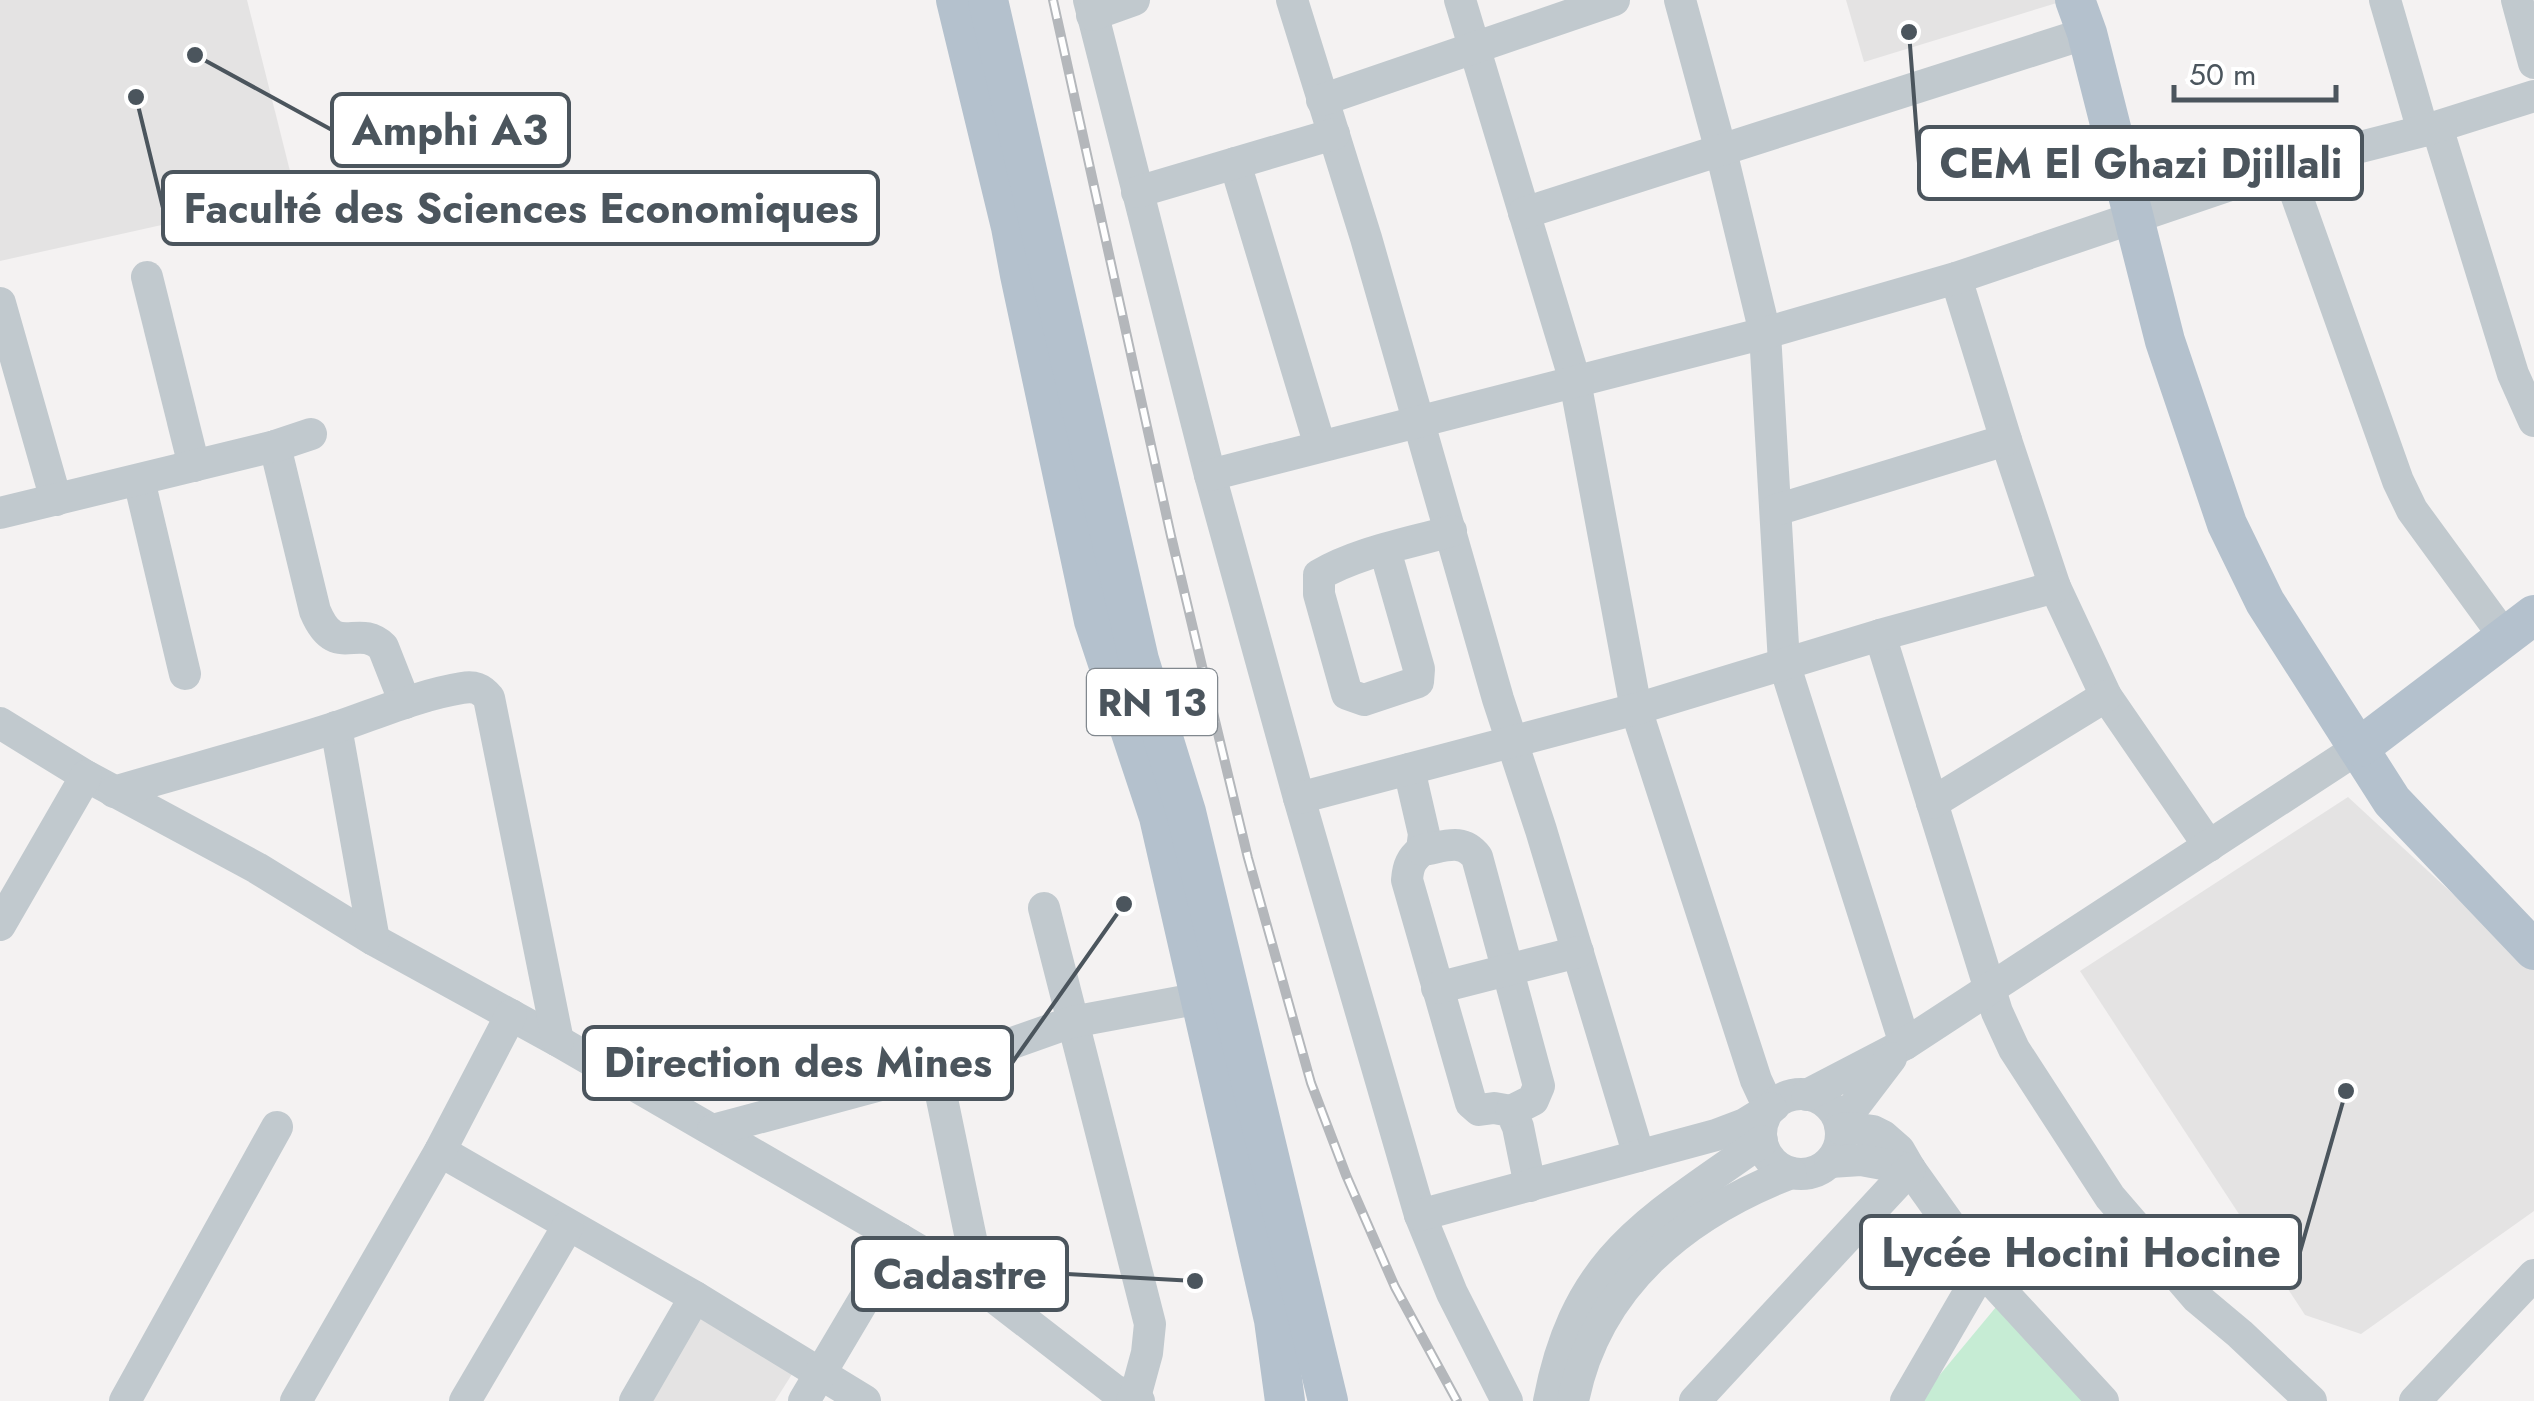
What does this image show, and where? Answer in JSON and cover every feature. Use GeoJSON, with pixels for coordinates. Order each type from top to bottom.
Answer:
{"type":"FeatureCollection","features":[{"type":"Feature","properties":{"kind":"main road","name":"RN 13"},"geometry":{"type":"LineString","coordinates":[[956,0],[1012,227],[1094,620],[1159,817],[1274,1320],[1285,1401]]}},
{"type":"Feature","properties":{"kind":"main road","name":"RN 13"},"geometry":{"type":"LineString","coordinates":[[988,0],[1139,660],[1186,812],[1325,1401]]}},
{"type":"Feature","properties":{"kind":"main road"},"geometry":{"type":"LineString","coordinates":[[2081,17],[2165,341],[2227,524],[2265,602],[2392,801],[2534,950]]}},
{"type":"Feature","properties":{"kind":"main road"},"geometry":{"type":"LineString","coordinates":[[2360,747],[2519,626]]}},
{"type":"Feature","properties":{"kind":"main road"},"geometry":{"type":"LineString","coordinates":[[1299,1401],[1325,1401]]}},
{"type":"Feature","properties":{"kind":"street"},"geometry":{"type":"LineString","coordinates":[[1134,0],[1090,8],[1210,476],[1420,1215],[1452,1292],[1507,1401]]}},
{"type":"Feature","properties":{"kind":"street"},"geometry":{"type":"LineString","coordinates":[[1292,0],[1639,1156]]}},
{"type":"Feature","properties":{"kind":"street"},"geometry":{"type":"LineString","coordinates":[[1460,0],[1576,382],[1636,709],[1764,1095],[1767,1123],[1772,1162],[1792,1173],[1819,1170],[1830,1162],[1841,1141],[1841,1127],[1828,1104],[1818,1098],[1794,1095],[1767,1123],[1616,1252],[1590,1285],[1571,1322],[1556,1361],[1549,1401]]}},
{"type":"Feature","properties":{"kind":"street"},"geometry":{"type":"LineString","coordinates":[[1322,100],[1614,0]]}},
{"type":"Feature","properties":{"kind":"street"},"geometry":{"type":"LineString","coordinates":[[1680,0],[1765,333],[1784,663],[1905,1044]]}},
{"type":"Feature","properties":{"kind":"street"},"geometry":{"type":"LineString","coordinates":[[2385,0],[2513,374],[2534,420]]}},
{"type":"Feature","properties":{"kind":"street"},"geometry":{"type":"LineString","coordinates":[[2517,0],[2534,64]]}},
{"type":"Feature","properties":{"kind":"street"},"geometry":{"type":"LineString","coordinates":[[1524,213],[1721,151],[2081,17]]}},
{"type":"Feature","properties":{"kind":"street"},"geometry":{"type":"LineString","coordinates":[[1210,476],[1765,333],[1956,278],[2286,166],[2430,129],[2534,96]]}},
{"type":"Feature","properties":{"kind":"street"},"geometry":{"type":"LineString","coordinates":[[1137,192],[1334,134]]}},
{"type":"Feature","properties":{"kind":"street"},"geometry":{"type":"LineString","coordinates":[[1234,164],[1320,446]]}},
{"type":"Feature","properties":{"kind":"street"},"geometry":{"type":"LineString","coordinates":[[2286,166],[2398,481],[2412,510],[2519,626]]}},
{"type":"Feature","properties":{"kind":"street"},"geometry":{"type":"LineString","coordinates":[[147,276],[194,466]]}},
{"type":"Feature","properties":{"kind":"street"},"geometry":{"type":"LineString","coordinates":[[1956,278],[2054,587],[2106,696],[2209,846]]}},
{"type":"Feature","properties":{"kind":"street"},"geometry":{"type":"LineString","coordinates":[[0,303],[56,500]]}},
{"type":"Feature","properties":{"kind":"street"},"geometry":{"type":"LineString","coordinates":[[0,513],[311,434]]}},
{"type":"Feature","properties":{"kind":"street"},"geometry":{"type":"LineString","coordinates":[[1776,510],[2006,440]]}},
{"type":"Feature","properties":{"kind":"street"},"geometry":{"type":"LineString","coordinates":[[275,446],[322,626],[337,638],[369,638],[384,646],[405,703]]}},
{"type":"Feature","properties":{"kind":"street"},"geometry":{"type":"LineString","coordinates":[[138,480],[185,674]]}},
{"type":"Feature","properties":{"kind":"street"},"geometry":{"type":"LineString","coordinates":[[1385,550],[1451,531]]}},
{"type":"Feature","properties":{"kind":"street"},"geometry":{"type":"LineString","coordinates":[[1299,798],[1636,709],[1880,634],[2054,587]]}},
{"type":"Feature","properties":{"kind":"street"},"geometry":{"type":"LineString","coordinates":[[1880,634],[1997,1012],[2014,1049],[2110,1196],[2197,1298],[2311,1401]]}},
{"type":"Feature","properties":{"kind":"street"},"geometry":{"type":"LineString","coordinates":[[0,925],[10,886],[100,784],[336,727],[405,703],[476,687],[489,698],[558,1041]]}},
{"type":"Feature","properties":{"kind":"street"},"geometry":{"type":"LineString","coordinates":[[1932,803],[2106,696]]}},
{"type":"Feature","properties":{"kind":"street"},"geometry":{"type":"LineString","coordinates":[[0,723],[100,784],[256,868],[374,940],[900,1238],[981,1287],[1128,1398],[1148,1353],[1150,1324],[1044,908]]}},
{"type":"Feature","properties":{"kind":"street"},"geometry":{"type":"LineString","coordinates":[[336,727],[374,940]]}},
{"type":"Feature","properties":{"kind":"street"},"geometry":{"type":"LineString","coordinates":[[1806,1095],[1905,1044],[2360,747]]}},
{"type":"Feature","properties":{"kind":"street"},"geometry":{"type":"LineString","coordinates":[[1409,769],[1424,834],[1422,850]]}},
{"type":"Feature","properties":{"kind":"street"},"geometry":{"type":"LineString","coordinates":[[1462,843],[1477,856],[1507,970],[1540,1086],[1533,1100],[1511,1111],[1479,1110],[1471,1103],[1407,880],[1412,858],[1422,850],[1462,843]]}},
{"type":"Feature","properties":{"kind":"street"},"geometry":{"type":"LineString","coordinates":[[1437,988],[1578,952]]}},
{"type":"Feature","properties":{"kind":"street"},"geometry":{"type":"LineString","coordinates":[[713,1130],[936,1070],[1072,1022],[1200,998]]}},
{"type":"Feature","properties":{"kind":"street"},"geometry":{"type":"LineString","coordinates":[[296,1401],[440,1152],[511,1015]]}},
{"type":"Feature","properties":{"kind":"street"},"geometry":{"type":"LineString","coordinates":[[1841,1127],[1870,1084],[1905,1044]]}},
{"type":"Feature","properties":{"kind":"street"},"geometry":{"type":"LineString","coordinates":[[936,1070],[981,1287]]}},
{"type":"Feature","properties":{"kind":"street"},"geometry":{"type":"LineString","coordinates":[[1511,1111],[1530,1186]]}},
{"type":"Feature","properties":{"kind":"street"},"geometry":{"type":"LineString","coordinates":[[1420,1215],[1767,1123]]}},
{"type":"Feature","properties":{"kind":"street"},"geometry":{"type":"LineString","coordinates":[[124,1401],[277,1127]]}},
{"type":"Feature","properties":{"kind":"street"},"geometry":{"type":"LineString","coordinates":[[1841,1127],[1883,1136],[1899,1150],[1982,1270],[2103,1401]]}},
{"type":"Feature","properties":{"kind":"street"},"geometry":{"type":"LineString","coordinates":[[440,1152],[695,1297],[812,1388],[865,1401]]}},
{"type":"Feature","properties":{"kind":"street"},"geometry":{"type":"LineString","coordinates":[[1830,1162],[1861,1160],[1910,1169]]}},
{"type":"Feature","properties":{"kind":"street"},"geometry":{"type":"LineString","coordinates":[[1695,1401],[1910,1169]]}},
{"type":"Feature","properties":{"kind":"street"},"geometry":{"type":"LineString","coordinates":[[1573,1401],[1586,1352],[1598,1327],[1639,1270],[1710,1212],[1792,1173]]}},
{"type":"Feature","properties":{"kind":"street"},"geometry":{"type":"LineString","coordinates":[[464,1401],[568,1226]]}},
{"type":"Feature","properties":{"kind":"street"},"geometry":{"type":"LineString","coordinates":[[812,1388],[900,1238]]}},
{"type":"Feature","properties":{"kind":"street"},"geometry":{"type":"LineString","coordinates":[[1906,1401],[1982,1270]]}},
{"type":"Feature","properties":{"kind":"street"},"geometry":{"type":"LineString","coordinates":[[2416,1401],[2534,1275]]}},
{"type":"Feature","properties":{"kind":"street"},"geometry":{"type":"LineString","coordinates":[[635,1401],[695,1297]]}},
{"type":"Feature","properties":{"kind":"shaded area"},"geometry":{"type":"Polygon","coordinates":[[[0,0],[247,0],[296,195],[0,261],[0,0]]]}},
{"type":"Feature","properties":{"kind":"shaded area"},"geometry":{"type":"Polygon","coordinates":[[[1846,0],[2060,0],[2060,2],[1864,62],[1846,0]]]}},
{"type":"Feature","properties":{"kind":"shaded area"},"geometry":{"type":"Polygon","coordinates":[[[2348,797],[2534,969],[2534,1211],[2361,1334],[2305,1315],[2080,971],[2348,797]]]}},
{"type":"Feature","properties":{"kind":"shaded area"},"geometry":{"type":"Polygon","coordinates":[[[700,1315],[794,1371],[775,1401],[653,1401],[700,1315]]]}},
{"type":"Feature","properties":{"kind":"green space"},"geometry":{"type":"Polygon","coordinates":[[[2001,1301],[2095,1401],[1918,1401],[2001,1301]]]}},
{"type":"Feature","properties":{"kind":"railway"},"geometry":{"type":"LineString","coordinates":[[1053,0],[1210,700],[1248,858],[1311,1083],[1395,1287],[1457,1401]]}},
{"type":"Feature","properties":{"kind":"place","name":"CEM El Ghazi Djillali"},"geometry":{"type":"Point","coordinates":[1909,32]}},
{"type":"Feature","properties":{"kind":"place","name":"Amphi A3"},"geometry":{"type":"Point","coordinates":[195,55]}},
{"type":"Feature","properties":{"kind":"place","name":"Faculté des Sciences Economiques"},"geometry":{"type":"Point","coordinates":[136,97]}},
{"type":"Feature","properties":{"kind":"place","name":"Direction des Mines"},"geometry":{"type":"Point","coordinates":[1124,904]}},
{"type":"Feature","properties":{"kind":"place","name":"Lycée Hocini Hocine"},"geometry":{"type":"Point","coordinates":[2346,1091]}},
{"type":"Feature","properties":{"kind":"place","name":"Cadastre"},"geometry":{"type":"Point","coordinates":[1195,1281]}}]}
